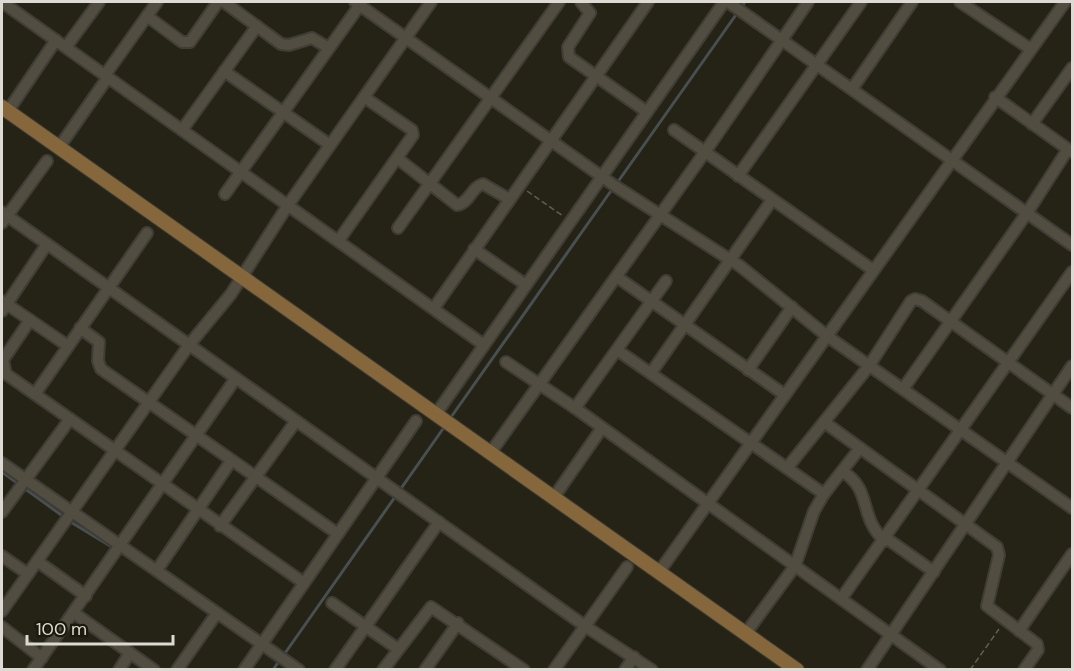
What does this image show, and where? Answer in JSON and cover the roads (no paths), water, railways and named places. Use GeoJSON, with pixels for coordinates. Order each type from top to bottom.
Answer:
{"type":"FeatureCollection","features":[{"type":"Feature","properties":{"kind":"main road"},"geometry":{"type":"LineString","coordinates":[[5,109],[797,669]]}},
{"type":"Feature","properties":{"kind":"street"},"geometry":{"type":"LineString","coordinates":[[2,2],[484,345]]}},
{"type":"Feature","properties":{"kind":"street"},"geometry":{"type":"LineString","coordinates":[[66,47],[99,2]]}},
{"type":"Feature","properties":{"kind":"street"},"geometry":{"type":"LineString","coordinates":[[60,146],[157,2]]}},
{"type":"Feature","properties":{"kind":"street"},"geometry":{"type":"LineString","coordinates":[[147,16],[182,42],[190,42],[218,2]]}},
{"type":"Feature","properties":{"kind":"street"},"geometry":{"type":"LineString","coordinates":[[224,2],[285,45],[312,38],[327,47]]}},
{"type":"Feature","properties":{"kind":"street"},"geometry":{"type":"LineString","coordinates":[[2,612],[189,345],[244,276],[288,205],[431,2]]}},
{"type":"Feature","properties":{"kind":"street"},"geometry":{"type":"LineString","coordinates":[[398,228],[559,2]]}},
{"type":"Feature","properties":{"kind":"street"},"geometry":{"type":"LineString","coordinates":[[581,2],[590,13],[568,47],[567,53],[571,60],[647,112]]}},
{"type":"Feature","properties":{"kind":"street"},"geometry":{"type":"LineString","coordinates":[[434,308],[648,2]]}},
{"type":"Feature","properties":{"kind":"street"},"geometry":{"type":"LineString","coordinates":[[440,416],[484,345],[726,2],[1072,245]]}},
{"type":"Feature","properties":{"kind":"street"},"geometry":{"type":"LineString","coordinates":[[491,452],[660,216],[808,2]]}},
{"type":"Feature","properties":{"kind":"street"},"geometry":{"type":"LineString","coordinates":[[738,176],[861,2]]}},
{"type":"Feature","properties":{"kind":"street"},"geometry":{"type":"LineString","coordinates":[[852,89],[912,2]]}},
{"type":"Feature","properties":{"kind":"street"},"geometry":{"type":"LineString","coordinates":[[960,2],[1029,48]]}},
{"type":"Feature","properties":{"kind":"street"},"geometry":{"type":"LineString","coordinates":[[659,572],[1029,48],[1065,2]]}},
{"type":"Feature","properties":{"kind":"street"},"geometry":{"type":"LineString","coordinates":[[225,194],[359,3],[602,177],[730,260],[827,336],[1072,508]]}},
{"type":"Feature","properties":{"kind":"street"},"geometry":{"type":"LineString","coordinates":[[182,130],[256,26]]}},
{"type":"Feature","properties":{"kind":"street"},"geometry":{"type":"LineString","coordinates":[[5,109],[56,40]]}},
{"type":"Feature","properties":{"kind":"street"},"geometry":{"type":"LineString","coordinates":[[1032,124],[1072,68]]}},
{"type":"Feature","properties":{"kind":"street"},"geometry":{"type":"LineString","coordinates":[[224,71],[330,145]]}},
{"type":"Feature","properties":{"kind":"street"},"geometry":{"type":"LineString","coordinates":[[339,240],[413,136],[413,132],[364,97]]}},
{"type":"Feature","properties":{"kind":"street"},"geometry":{"type":"LineString","coordinates":[[903,389],[1070,151],[995,98]]}},
{"type":"Feature","properties":{"kind":"street"},"geometry":{"type":"LineString","coordinates":[[674,130],[873,270]]}},
{"type":"Feature","properties":{"kind":"street"},"geometry":{"type":"LineString","coordinates":[[397,158],[457,205],[463,204],[476,186],[483,184],[509,199]]}},
{"type":"Feature","properties":{"kind":"street"},"geometry":{"type":"LineString","coordinates":[[47,161],[3,217],[47,244],[377,476],[585,626],[652,669]]}},
{"type":"Feature","properties":{"kind":"street"},"geometry":{"type":"LineString","coordinates":[[651,373],[772,200]]}},
{"type":"Feature","properties":{"kind":"street"},"geometry":{"type":"LineString","coordinates":[[34,394],[147,232]]}},
{"type":"Feature","properties":{"kind":"street"},"geometry":{"type":"LineString","coordinates":[[47,244],[3,305],[68,346]]}},
{"type":"Feature","properties":{"kind":"street"},"geometry":{"type":"LineString","coordinates":[[474,249],[526,285]]}},
{"type":"Feature","properties":{"kind":"street"},"geometry":{"type":"LineString","coordinates":[[841,599],[886,539],[1072,272]]}},
{"type":"Feature","properties":{"kind":"street"},"geometry":{"type":"LineString","coordinates":[[617,277],[785,395]]}},
{"type":"Feature","properties":{"kind":"street"},"geometry":{"type":"LineString","coordinates":[[575,408],[666,281]]}},
{"type":"Feature","properties":{"kind":"street"},"geometry":{"type":"LineString","coordinates":[[787,468],[869,366],[911,301],[922,301],[1072,408]]}},
{"type":"Feature","properties":{"kind":"street"},"geometry":{"type":"LineString","coordinates":[[748,370],[792,307]]}},
{"type":"Feature","properties":{"kind":"street"},"geometry":{"type":"LineString","coordinates":[[30,320],[3,360],[2,367],[6,374],[304,583]]}},
{"type":"Feature","properties":{"kind":"street"},"geometry":{"type":"LineString","coordinates":[[80,328],[99,342],[98,361],[101,369],[338,534]]}},
{"type":"Feature","properties":{"kind":"street"},"geometry":{"type":"LineString","coordinates":[[617,350],[824,494]]}},
{"type":"Feature","properties":{"kind":"street"},"geometry":{"type":"LineString","coordinates":[[506,362],[540,383],[706,504],[940,669]]}},
{"type":"Feature","properties":{"kind":"street"},"geometry":{"type":"LineString","coordinates":[[867,669],[1072,366]]}},
{"type":"Feature","properties":{"kind":"street"},"geometry":{"type":"LineString","coordinates":[[33,669],[236,378]]}},
{"type":"Feature","properties":{"kind":"street"},"geometry":{"type":"LineString","coordinates":[[2,512],[70,419]]}},
{"type":"Feature","properties":{"kind":"street"},"geometry":{"type":"LineString","coordinates":[[220,526],[296,421]]}},
{"type":"Feature","properties":{"kind":"street"},"geometry":{"type":"LineString","coordinates":[[243,669],[417,421]]}},
{"type":"Feature","properties":{"kind":"street"},"geometry":{"type":"LineString","coordinates":[[824,423],[967,523],[998,550],[987,606],[1038,646],[1024,669]]}},
{"type":"Feature","properties":{"kind":"street"},"geometry":{"type":"LineString","coordinates":[[554,498],[602,428]]}},
{"type":"Feature","properties":{"kind":"street"},"geometry":{"type":"LineString","coordinates":[[747,633],[795,566],[807,526],[824,494],[860,448]]}},
{"type":"Feature","properties":{"kind":"street"},"geometry":{"type":"LineString","coordinates":[[157,570],[231,461]]}},
{"type":"Feature","properties":{"kind":"street"},"geometry":{"type":"LineString","coordinates":[[2,463],[299,669]]}},
{"type":"Feature","properties":{"kind":"street"},"geometry":{"type":"LineString","coordinates":[[842,471],[859,485],[864,495],[869,523],[886,539],[934,572]]}},
{"type":"Feature","properties":{"kind":"street"},"geometry":{"type":"LineString","coordinates":[[335,669],[439,522]]}},
{"type":"Feature","properties":{"kind":"street"},"geometry":{"type":"LineString","coordinates":[[1019,631],[1072,554]]}},
{"type":"Feature","properties":{"kind":"street"},"geometry":{"type":"LineString","coordinates":[[2,556],[28,574]]}},
{"type":"Feature","properties":{"kind":"street"},"geometry":{"type":"LineString","coordinates":[[37,561],[86,596]]}},
{"type":"Feature","properties":{"kind":"street"},"geometry":{"type":"LineString","coordinates":[[554,669],[627,567]]}},
{"type":"Feature","properties":{"kind":"street"},"geometry":{"type":"LineString","coordinates":[[332,603],[398,649]]}},
{"type":"Feature","properties":{"kind":"street"},"geometry":{"type":"LineString","coordinates":[[383,669],[431,607],[524,669]]}},
{"type":"Feature","properties":{"kind":"street"},"geometry":{"type":"LineString","coordinates":[[74,613],[154,669]]}},
{"type":"Feature","properties":{"kind":"street"},"geometry":{"type":"LineString","coordinates":[[177,669],[217,613]]}},
{"type":"Feature","properties":{"kind":"street"},"geometry":{"type":"LineString","coordinates":[[425,669],[458,623]]}},
{"type":"Feature","properties":{"kind":"street"},"geometry":{"type":"LineString","coordinates":[[2,627],[42,658]]}},
{"type":"Feature","properties":{"kind":"street"},"geometry":{"type":"LineString","coordinates":[[119,669],[130,653]]}},
{"type":"Feature","properties":{"kind":"street"},"geometry":{"type":"LineString","coordinates":[[625,669],[634,657]]}},
{"type":"Feature","properties":{"kind":"waterway"},"geometry":{"type":"LineString","coordinates":[[617,183],[745,2]]}},
{"type":"Feature","properties":{"kind":"waterway"},"geometry":{"type":"LineString","coordinates":[[449,420],[613,188]]}},
{"type":"Feature","properties":{"kind":"waterway"},"geometry":{"type":"LineString","coordinates":[[283,656],[445,426]]}},
{"type":"Feature","properties":{"kind":"waterway"},"geometry":{"type":"LineString","coordinates":[[2,472],[64,517]]}},
{"type":"Feature","properties":{"kind":"waterway"},"geometry":{"type":"LineString","coordinates":[[69,521],[130,558]]}},
{"type":"Feature","properties":{"kind":"waterway"},"geometry":{"type":"LineString","coordinates":[[273,670],[279,661]]}}]}
